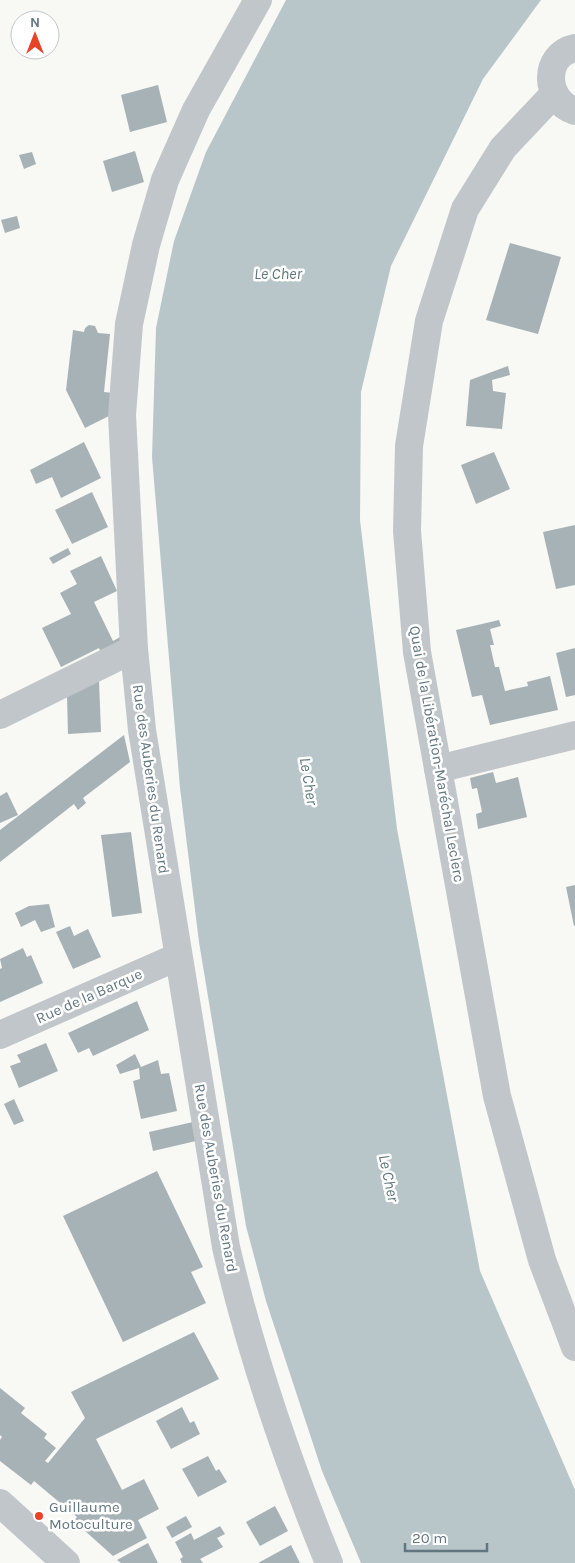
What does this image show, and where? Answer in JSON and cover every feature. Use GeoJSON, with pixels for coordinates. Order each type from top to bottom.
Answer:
{"type":"FeatureCollection","features":[{"type":"Feature","properties":{"kind":"street","name":"Rue des Auberies du Renard"},"geometry":{"type":"LineString","coordinates":[[251,4],[196,110],[165,180],[146,245],[129,324],[122,415],[134,649],[142,730],[226,1247],[242,1317],[291,1469],[329,1563]]}},
{"type":"Feature","properties":{"kind":"street"},"geometry":{"type":"LineString","coordinates":[[575,48],[562,54],[555,63],[551,78],[554,94],[560,103],[575,111]]}},
{"type":"Feature","properties":{"kind":"street","name":"Quai de la Libération-Maréchal Leclerc"},"geometry":{"type":"LineString","coordinates":[[554,94],[503,148],[465,208],[429,321],[409,446],[406,531],[417,652],[497,1096],[542,1260],[575,1347]]}},
{"type":"Feature","properties":{"kind":"street"},"geometry":{"type":"LineString","coordinates":[[0,714],[134,649]]}},
{"type":"Feature","properties":{"kind":"street"},"geometry":{"type":"LineString","coordinates":[[438,769],[575,735]]}},
{"type":"Feature","properties":{"kind":"street","name":"Rue de la Barque"},"geometry":{"type":"LineString","coordinates":[[0,1035],[178,956]]}},
{"type":"Feature","properties":{"kind":"street"},"geometry":{"type":"LineString","coordinates":[[0,1503],[66,1563]]}},
{"type":"Feature","properties":{"kind":"water","name":"Le Cher"},"geometry":{"type":"Polygon","coordinates":[[[286,0],[541,0],[483,79],[391,266],[361,392],[360,520],[397,829],[480,1271],[575,1490],[575,1563],[361,1563],[322,1471],[266,1301],[246,1226],[199,942],[180,788],[152,457],[156,328],[174,241],[206,152],[286,0]]]}},
{"type":"Feature","properties":{"kind":"building"},"geometry":{"type":"Polygon","coordinates":[[[158,85],[167,122],[130,132],[121,95],[158,85]]]}},
{"type":"Feature","properties":{"kind":"building"},"geometry":{"type":"Polygon","coordinates":[[[135,151],[144,182],[112,192],[103,161],[135,151]]]}},
{"type":"Feature","properties":{"kind":"building"},"geometry":{"type":"Polygon","coordinates":[[[32,152],[36,164],[24,169],[19,155],[32,152]]]}},
{"type":"Feature","properties":{"kind":"building"},"geometry":{"type":"Polygon","coordinates":[[[17,216],[20,228],[5,233],[1,220],[17,216]]]}},
{"type":"Feature","properties":{"kind":"building"},"geometry":{"type":"Polygon","coordinates":[[[510,243],[561,257],[538,334],[486,320],[510,243]]]}},
{"type":"Feature","properties":{"kind":"building"},"geometry":{"type":"Polygon","coordinates":[[[89,325],[95,326],[98,333],[110,334],[104,392],[113,393],[111,415],[85,428],[66,390],[73,330],[84,332],[85,328],[89,325]]]}},
{"type":"Feature","properties":{"kind":"building"},"geometry":{"type":"Polygon","coordinates":[[[508,366],[510,375],[492,380],[493,391],[506,393],[502,429],[466,426],[470,380],[508,366]]]}},
{"type":"Feature","properties":{"kind":"building"},"geometry":{"type":"Polygon","coordinates":[[[84,442],[101,478],[61,498],[52,477],[36,484],[30,470],[84,442]]]}},
{"type":"Feature","properties":{"kind":"building"},"geometry":{"type":"Polygon","coordinates":[[[494,452],[510,489],[476,504],[461,465],[494,452]]]}},
{"type":"Feature","properties":{"kind":"building"},"geometry":{"type":"Polygon","coordinates":[[[92,492],[108,527],[72,544],[55,510],[92,492]]]}},
{"type":"Feature","properties":{"kind":"building"},"geometry":{"type":"Polygon","coordinates":[[[575,525],[575,585],[556,589],[543,532],[575,525]]]}},
{"type":"Feature","properties":{"kind":"building"},"geometry":{"type":"Polygon","coordinates":[[[68,548],[71,554],[53,564],[49,558],[68,548]]]}},
{"type":"Feature","properties":{"kind":"building"},"geometry":{"type":"Polygon","coordinates":[[[101,556],[117,591],[94,602],[113,641],[122,636],[123,649],[104,659],[99,648],[61,667],[42,628],[71,614],[60,593],[77,584],[70,571],[101,556]]]}},
{"type":"Feature","properties":{"kind":"building"},"geometry":{"type":"Polygon","coordinates":[[[499,620],[501,626],[490,629],[494,645],[490,645],[495,667],[499,667],[505,691],[528,686],[527,682],[550,676],[558,710],[490,725],[482,695],[472,697],[456,630],[499,620]]]}},
{"type":"Feature","properties":{"kind":"building"},"geometry":{"type":"Polygon","coordinates":[[[575,648],[575,695],[566,697],[556,653],[575,648]]]}},
{"type":"Feature","properties":{"kind":"building"},"geometry":{"type":"Polygon","coordinates":[[[99,681],[101,732],[68,734],[67,696],[99,681]]]}},
{"type":"Feature","properties":{"kind":"building"},"geometry":{"type":"Polygon","coordinates":[[[124,735],[130,762],[83,798],[86,803],[78,810],[74,804],[0,862],[0,830],[124,735]]]}},
{"type":"Feature","properties":{"kind":"building"},"geometry":{"type":"Polygon","coordinates":[[[493,772],[496,783],[518,777],[527,817],[478,829],[476,814],[482,812],[477,788],[472,789],[470,778],[493,772]]]}},
{"type":"Feature","properties":{"kind":"building"},"geometry":{"type":"Polygon","coordinates":[[[7,792],[18,815],[0,823],[0,796],[7,792]]]}},
{"type":"Feature","properties":{"kind":"building"},"geometry":{"type":"Polygon","coordinates":[[[131,832],[142,913],[112,917],[101,835],[131,832]]]}},
{"type":"Feature","properties":{"kind":"building"},"geometry":{"type":"Polygon","coordinates":[[[575,885],[575,925],[574,926],[566,887],[575,885]]]}},
{"type":"Feature","properties":{"kind":"building"},"geometry":{"type":"Polygon","coordinates":[[[49,904],[55,927],[41,932],[35,920],[21,927],[15,913],[29,906],[49,904]]]}},
{"type":"Feature","properties":{"kind":"building"},"geometry":{"type":"Polygon","coordinates":[[[70,926],[74,936],[88,929],[101,957],[73,969],[56,932],[70,926]]]}},
{"type":"Feature","properties":{"kind":"building"},"geometry":{"type":"Polygon","coordinates":[[[23,948],[27,957],[31,955],[43,983],[0,1002],[0,969],[2,968],[0,959],[23,948]]]}},
{"type":"Feature","properties":{"kind":"building"},"geometry":{"type":"Polygon","coordinates":[[[137,1001],[149,1030],[93,1056],[89,1048],[78,1053],[68,1033],[137,1001]]]}},
{"type":"Feature","properties":{"kind":"building"},"geometry":{"type":"Polygon","coordinates":[[[46,1043],[58,1071],[19,1088],[10,1066],[21,1062],[17,1055],[46,1043]]]}},
{"type":"Feature","properties":{"kind":"building"},"geometry":{"type":"Polygon","coordinates":[[[135,1054],[141,1067],[158,1060],[161,1074],[169,1073],[177,1111],[141,1119],[133,1081],[140,1079],[139,1068],[120,1074],[116,1065],[135,1054]]]}},
{"type":"Feature","properties":{"kind":"building"},"geometry":{"type":"Polygon","coordinates":[[[14,1099],[24,1121],[14,1125],[4,1104],[14,1099]]]}},
{"type":"Feature","properties":{"kind":"building"},"geometry":{"type":"Polygon","coordinates":[[[193,1122],[196,1141],[153,1151],[149,1132],[193,1122]]]}},
{"type":"Feature","properties":{"kind":"building"},"geometry":{"type":"Polygon","coordinates":[[[157,1171],[203,1267],[191,1272],[206,1303],[123,1342],[63,1216],[157,1171]]]}},
{"type":"Feature","properties":{"kind":"building"},"geometry":{"type":"Polygon","coordinates":[[[194,1332],[219,1379],[96,1439],[122,1490],[144,1479],[159,1509],[138,1520],[147,1538],[113,1556],[74,1521],[77,1517],[34,1481],[31,1485],[0,1461],[0,1440],[2,1437],[0,1435],[0,1388],[25,1408],[21,1413],[47,1434],[44,1438],[56,1448],[45,1461],[48,1463],[85,1418],[71,1392],[194,1332]]]}},
{"type":"Feature","properties":{"kind":"building"},"geometry":{"type":"Polygon","coordinates":[[[182,1407],[190,1423],[194,1421],[200,1434],[171,1449],[156,1421],[182,1407]]]}},
{"type":"Feature","properties":{"kind":"building"},"geometry":{"type":"Polygon","coordinates":[[[208,1456],[216,1471],[219,1469],[227,1482],[198,1497],[182,1469],[208,1456]]]}},
{"type":"Feature","properties":{"kind":"building"},"geometry":{"type":"Polygon","coordinates":[[[275,1506],[288,1531],[260,1546],[246,1522],[275,1506]]]}},
{"type":"Feature","properties":{"kind":"building"},"geometry":{"type":"Polygon","coordinates":[[[186,1516],[192,1527],[172,1538],[166,1527],[186,1516]]]}},
{"type":"Feature","properties":{"kind":"building"},"geometry":{"type":"Polygon","coordinates":[[[220,1526],[225,1534],[217,1538],[223,1547],[200,1559],[203,1563],[182,1563],[180,1559],[183,1557],[175,1542],[191,1533],[194,1540],[220,1526]]]}},
{"type":"Feature","properties":{"kind":"building"},"geometry":{"type":"Polygon","coordinates":[[[148,1543],[158,1563],[121,1563],[117,1560],[148,1543]]]}},
{"type":"Feature","properties":{"kind":"building"},"geometry":{"type":"Polygon","coordinates":[[[291,1545],[300,1563],[258,1563],[291,1545]]]}},
{"type":"Feature","properties":{"kind":"place","name":"Guillaume Motoculture"},"geometry":{"type":"Point","coordinates":[39,1516]}}]}
